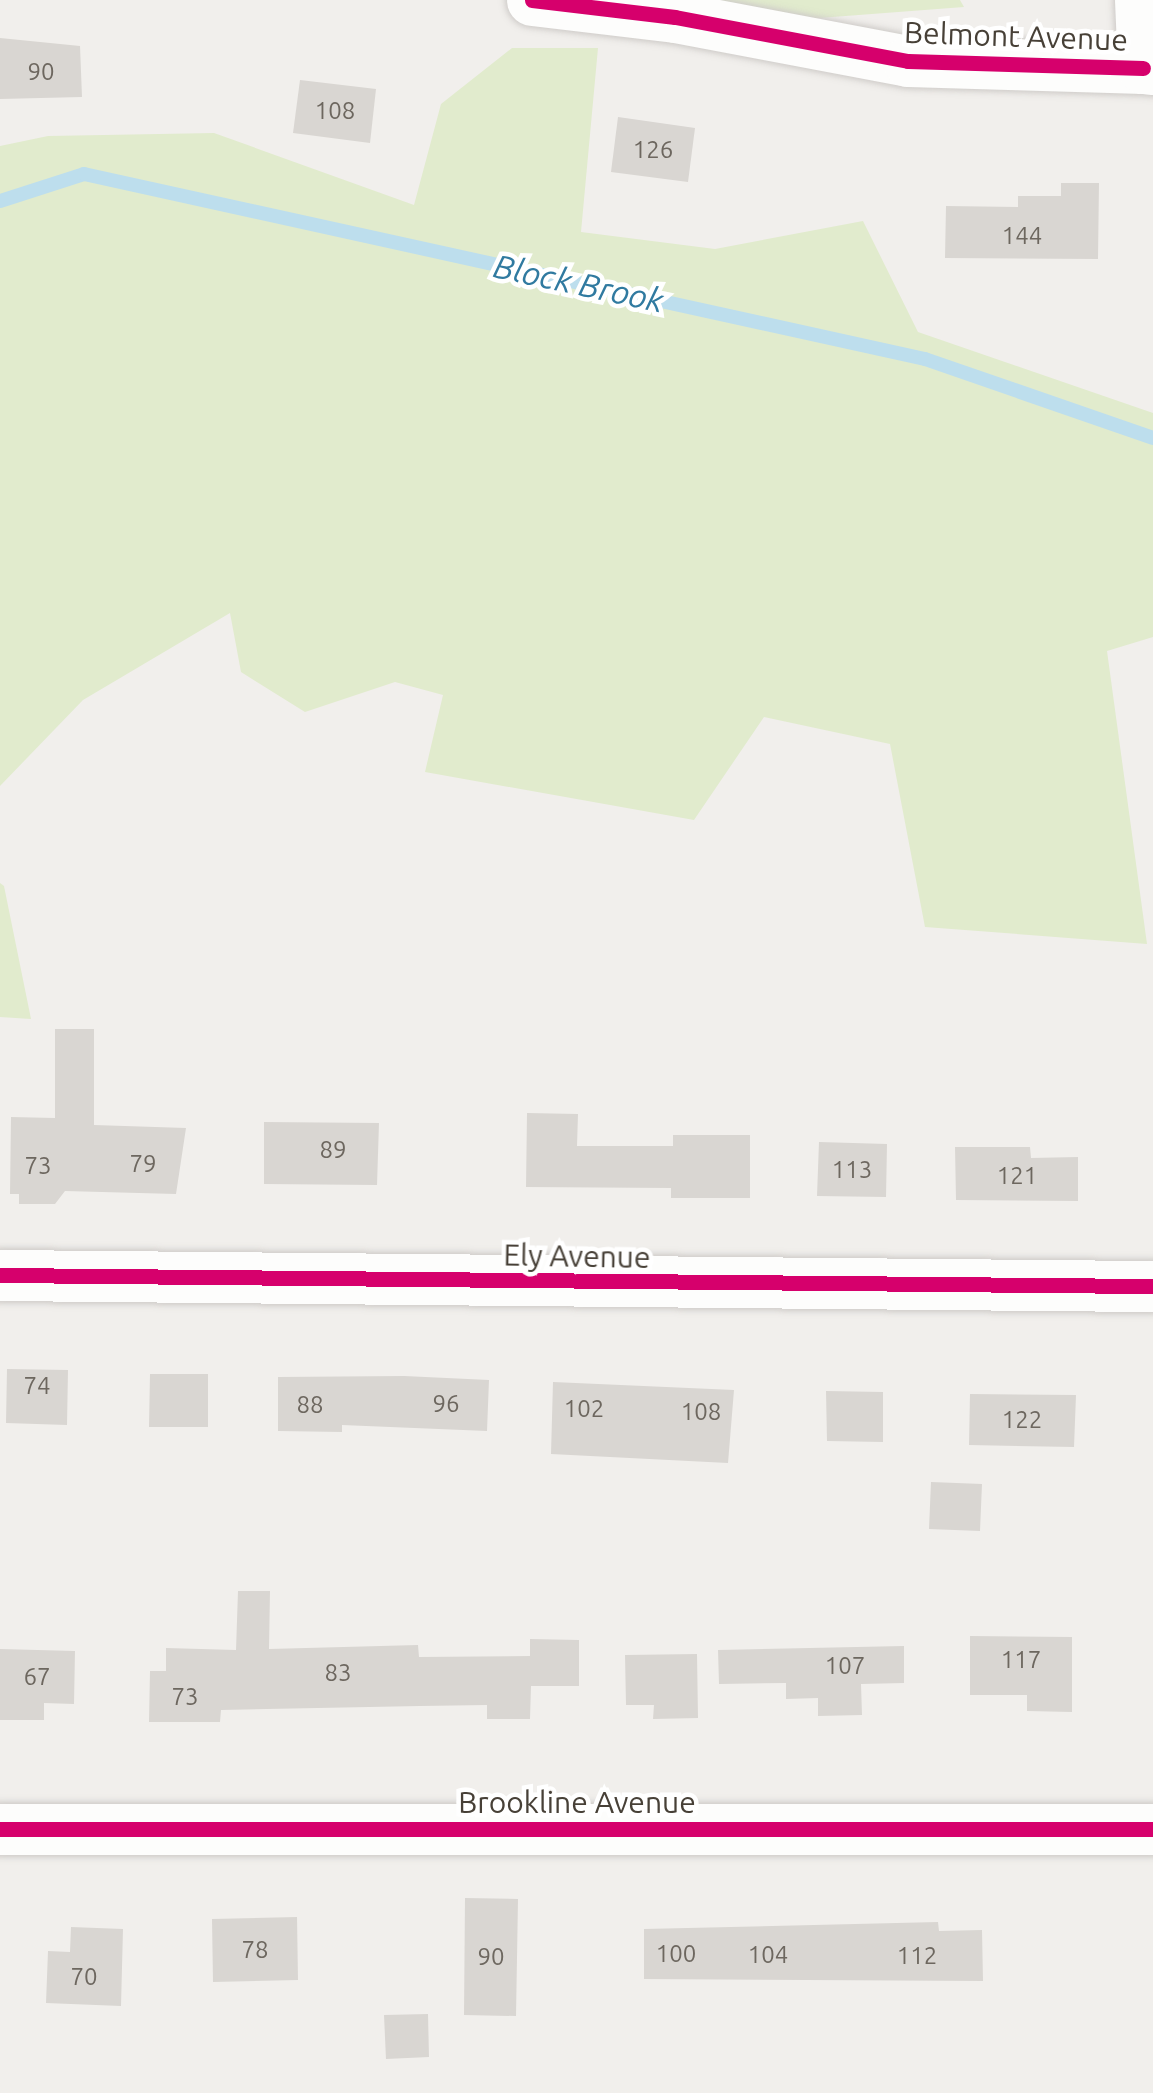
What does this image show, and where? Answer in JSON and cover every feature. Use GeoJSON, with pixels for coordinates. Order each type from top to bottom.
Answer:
{"type":"FeatureCollection","features":[{"type":"Feature","properties":{"kind":"street","name":"Belmont Avenue"},"geometry":{"type":"LineString","coordinates":[[532,0],[675,16],[908,61],[1148,68],[1140,0]]}},
{"type":"Feature","properties":{"kind":"street","name":"Ely Avenue"},"geometry":{"type":"LineString","coordinates":[[0,1275],[1153,1286]]}},
{"type":"Feature","properties":{"kind":"street","name":"Brookline Avenue"},"geometry":{"type":"LineString","coordinates":[[0,1829],[1153,1829]]}},
{"type":"Feature","properties":{"kind":"green space"},"geometry":{"type":"Polygon","coordinates":[[[689,0],[960,0],[964,7],[806,19],[689,0]]]}},
{"type":"Feature","properties":{"kind":"green space"},"geometry":{"type":"Polygon","coordinates":[[[512,48],[598,48],[581,232],[715,249],[863,221],[918,332],[1153,413],[1153,637],[1107,651],[1147,944],[925,927],[890,744],[764,717],[694,820],[425,772],[443,695],[395,682],[305,712],[241,672],[230,613],[83,700],[0,786],[0,146],[48,136],[214,133],[414,205],[441,104],[512,48]]]}},
{"type":"Feature","properties":{"kind":"green space"},"geometry":{"type":"Polygon","coordinates":[[[0,883],[4,886],[31,1019],[0,1017],[0,883]]]}},
{"type":"Feature","properties":{"kind":"building"},"geometry":{"type":"Polygon","coordinates":[[[0,38],[80,46],[82,97],[0,99],[0,38]]]}},
{"type":"Feature","properties":{"kind":"building"},"geometry":{"type":"Polygon","coordinates":[[[300,80],[376,89],[370,143],[293,133],[300,80]]]}},
{"type":"Feature","properties":{"kind":"building"},"geometry":{"type":"Polygon","coordinates":[[[618,117],[695,128],[688,182],[611,172],[618,117]]]}},
{"type":"Feature","properties":{"kind":"building"},"geometry":{"type":"Polygon","coordinates":[[[1061,183],[1099,183],[1098,259],[945,258],[946,206],[1018,207],[1018,196],[1061,196],[1061,183]]]}},
{"type":"Feature","properties":{"kind":"building"},"geometry":{"type":"Polygon","coordinates":[[[55,1029],[94,1029],[94,1125],[186,1128],[176,1194],[65,1191],[55,1204],[19,1204],[19,1194],[10,1194],[11,1117],[55,1118],[55,1029]]]}},
{"type":"Feature","properties":{"kind":"building"},"geometry":{"type":"Polygon","coordinates":[[[527,1113],[578,1114],[577,1146],[673,1146],[673,1135],[750,1135],[750,1198],[671,1198],[671,1188],[526,1187],[527,1113]]]}},
{"type":"Feature","properties":{"kind":"building"},"geometry":{"type":"Polygon","coordinates":[[[264,1122],[379,1123],[377,1185],[264,1184],[264,1122]]]}},
{"type":"Feature","properties":{"kind":"building"},"geometry":{"type":"Polygon","coordinates":[[[819,1142],[887,1144],[886,1197],[817,1196],[819,1142]]]}},
{"type":"Feature","properties":{"kind":"building"},"geometry":{"type":"Polygon","coordinates":[[[955,1147],[1030,1147],[1031,1158],[1078,1157],[1078,1201],[956,1200],[955,1147]]]}},
{"type":"Feature","properties":{"kind":"building"},"geometry":{"type":"Polygon","coordinates":[[[7,1369],[68,1370],[67,1425],[6,1423],[7,1369]]]}},
{"type":"Feature","properties":{"kind":"building"},"geometry":{"type":"Polygon","coordinates":[[[150,1374],[208,1374],[208,1427],[149,1427],[150,1374]]]}},
{"type":"Feature","properties":{"kind":"building"},"geometry":{"type":"Polygon","coordinates":[[[278,1377],[489,1380],[487,1431],[342,1425],[342,1432],[278,1431],[278,1377]]]}},
{"type":"Feature","properties":{"kind":"building"},"geometry":{"type":"Polygon","coordinates":[[[553,1382],[734,1390],[728,1463],[551,1454],[553,1382]]]}},
{"type":"Feature","properties":{"kind":"building"},"geometry":{"type":"Polygon","coordinates":[[[826,1391],[883,1392],[883,1442],[827,1441],[826,1391]]]}},
{"type":"Feature","properties":{"kind":"building"},"geometry":{"type":"Polygon","coordinates":[[[970,1394],[1076,1395],[1074,1447],[969,1445],[970,1394]]]}},
{"type":"Feature","properties":{"kind":"building"},"geometry":{"type":"Polygon","coordinates":[[[931,1482],[982,1484],[980,1531],[929,1529],[931,1482]]]}},
{"type":"Feature","properties":{"kind":"building"},"geometry":{"type":"Polygon","coordinates":[[[238,1591],[270,1591],[269,1649],[418,1645],[419,1657],[530,1656],[530,1639],[579,1640],[579,1686],[531,1686],[530,1719],[487,1719],[487,1705],[221,1710],[220,1722],[149,1722],[150,1671],[166,1671],[166,1648],[236,1650],[238,1591]]]}},
{"type":"Feature","properties":{"kind":"building"},"geometry":{"type":"Polygon","coordinates":[[[970,1636],[1072,1637],[1072,1712],[1027,1711],[1027,1695],[970,1695],[970,1636]]]}},
{"type":"Feature","properties":{"kind":"building"},"geometry":{"type":"Polygon","coordinates":[[[904,1646],[904,1683],[861,1684],[862,1715],[818,1716],[818,1698],[786,1699],[786,1683],[719,1684],[718,1650],[904,1646]]]}},
{"type":"Feature","properties":{"kind":"building"},"geometry":{"type":"Polygon","coordinates":[[[0,1649],[75,1651],[74,1704],[44,1703],[44,1720],[0,1720],[0,1649]]]}},
{"type":"Feature","properties":{"kind":"building"},"geometry":{"type":"Polygon","coordinates":[[[697,1654],[698,1718],[653,1719],[654,1705],[626,1705],[625,1655],[697,1654]]]}},
{"type":"Feature","properties":{"kind":"building"},"geometry":{"type":"Polygon","coordinates":[[[465,1898],[518,1899],[516,2016],[464,2015],[465,1898]]]}},
{"type":"Feature","properties":{"kind":"building"},"geometry":{"type":"Polygon","coordinates":[[[297,1917],[298,1980],[213,1982],[212,1919],[297,1917]]]}},
{"type":"Feature","properties":{"kind":"building"},"geometry":{"type":"Polygon","coordinates":[[[938,1922],[939,1931],[982,1930],[983,1981],[644,1979],[644,1929],[938,1922]]]}},
{"type":"Feature","properties":{"kind":"building"},"geometry":{"type":"Polygon","coordinates":[[[71,1927],[123,1929],[121,2006],[46,2003],[48,1951],[70,1952],[71,1927]]]}},
{"type":"Feature","properties":{"kind":"building"},"geometry":{"type":"Polygon","coordinates":[[[428,2014],[429,2057],[386,2059],[384,2015],[428,2014]]]}},
{"type":"Feature","properties":{"kind":"waterway","name":"Block Brook"},"geometry":{"type":"LineString","coordinates":[[0,201],[84,174],[925,359],[1153,438]]}},
{"type":"Feature","properties":{"kind":"cycle path"},"geometry":{"type":"LineString","coordinates":[[532,0],[675,17],[908,61],[1143,68]]}},
{"type":"Feature","properties":{"kind":"cycle path"},"geometry":{"type":"LineString","coordinates":[[0,1275],[1153,1286]]}},
{"type":"Feature","properties":{"kind":"cycle path"},"geometry":{"type":"LineString","coordinates":[[0,1829],[1153,1829]]}}]}
